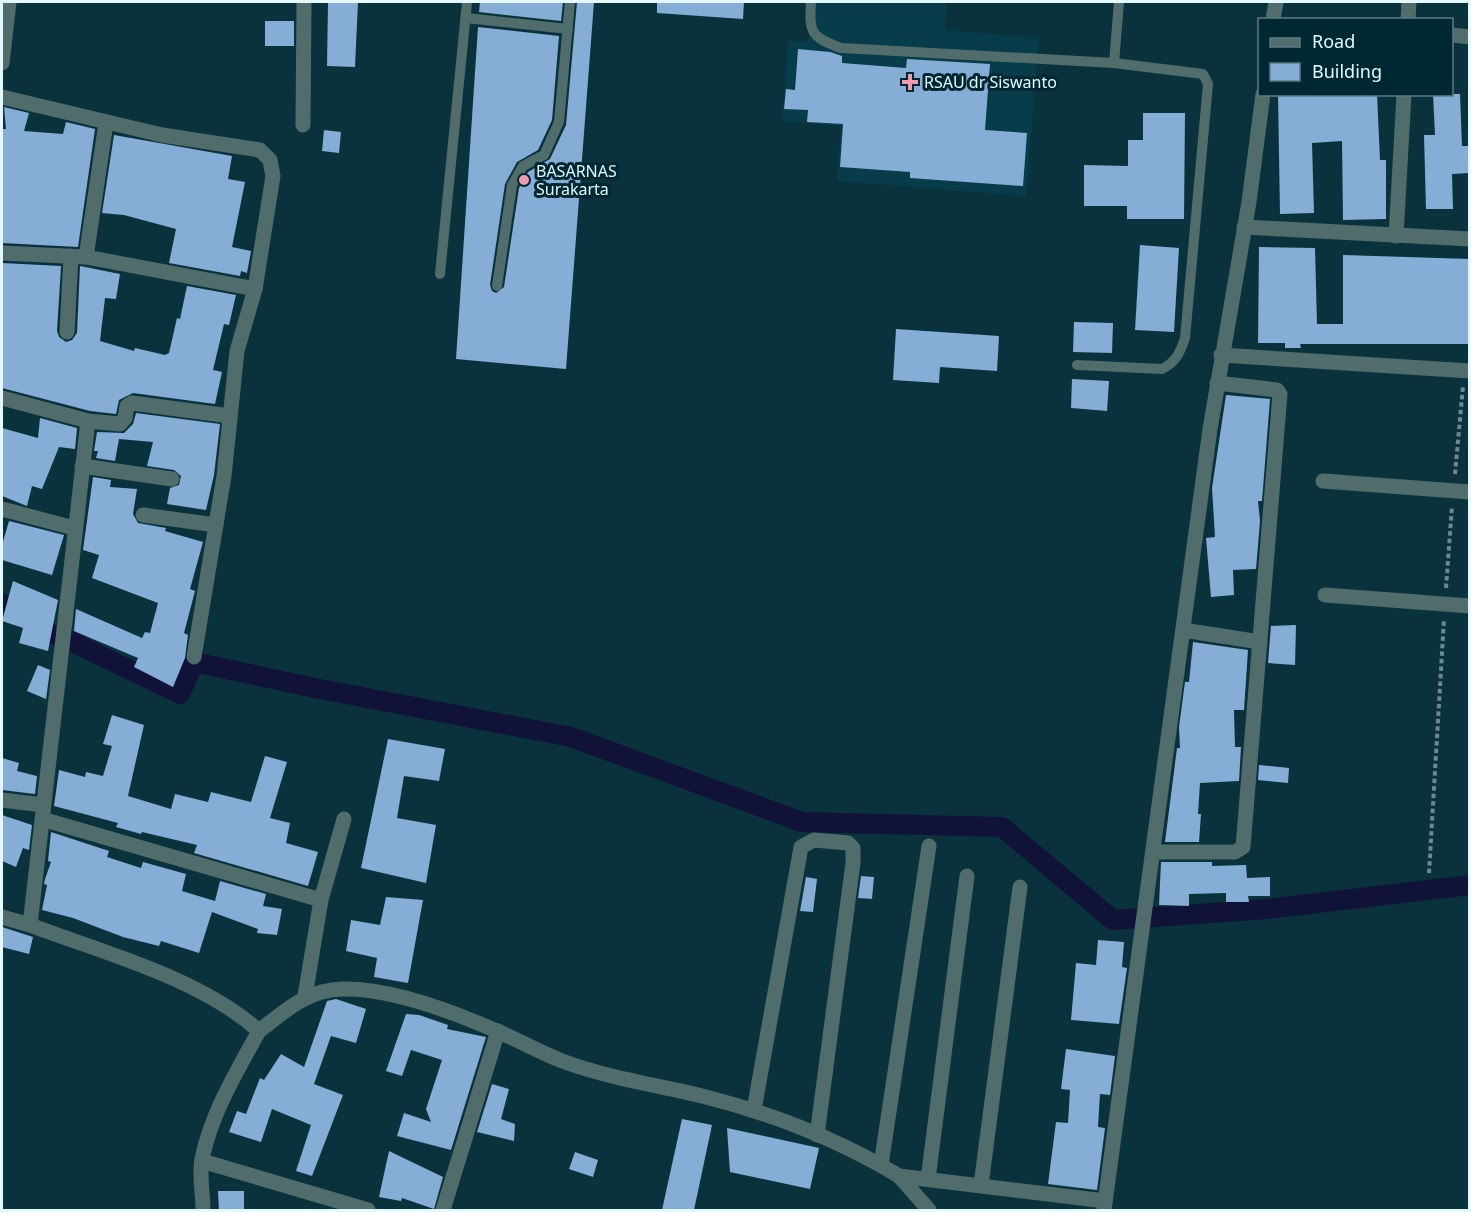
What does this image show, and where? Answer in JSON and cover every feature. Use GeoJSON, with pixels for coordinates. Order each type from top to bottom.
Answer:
{"type":"FeatureCollection","features":[{"type":"Feature","properties":{"kind":"street"},"geometry":{"type":"LineString","coordinates":[[2,63],[9,2]]}},
{"type":"Feature","properties":{"kind":"street"},"geometry":{"type":"LineString","coordinates":[[303,124],[304,2]]}},
{"type":"Feature","properties":{"kind":"street"},"geometry":{"type":"LineString","coordinates":[[1273,18],[1276,2]]}},
{"type":"Feature","properties":{"kind":"street"},"geometry":{"type":"LineString","coordinates":[[1408,18],[1409,2]]}},
{"type":"Feature","properties":{"kind":"street"},"geometry":{"type":"LineString","coordinates":[[1453,35],[1470,37]]}},
{"type":"Feature","properties":{"kind":"street"},"geometry":{"type":"LineString","coordinates":[[899,1176],[981,1185],[1105,1206],[1217,383],[1244,227],[1263,96]]}},
{"type":"Feature","properties":{"kind":"street"},"geometry":{"type":"LineString","coordinates":[[1396,236],[1404,96]]}},
{"type":"Feature","properties":{"kind":"street"},"geometry":{"type":"LineString","coordinates":[[2,97],[106,123],[260,150],[267,155],[273,176],[255,289],[237,351],[216,525],[194,657]]}},
{"type":"Feature","properties":{"kind":"street"},"geometry":{"type":"LineString","coordinates":[[67,332],[78,257],[106,123]]}},
{"type":"Feature","properties":{"kind":"street"},"geometry":{"type":"LineString","coordinates":[[1244,227],[1470,239]]}},
{"type":"Feature","properties":{"kind":"street"},"geometry":{"type":"LineString","coordinates":[[2,253],[78,257],[255,289]]}},
{"type":"Feature","properties":{"kind":"street"},"geometry":{"type":"LineString","coordinates":[[1221,355],[1470,371]]}},
{"type":"Feature","properties":{"kind":"street"},"geometry":{"type":"LineString","coordinates":[[1153,852],[1235,852],[1243,847],[1280,394],[1277,390],[1217,383]]}},
{"type":"Feature","properties":{"kind":"street"},"geometry":{"type":"LineString","coordinates":[[2,398],[88,421],[120,424],[128,405],[132,403],[230,416]]}},
{"type":"Feature","properties":{"kind":"street"},"geometry":{"type":"LineString","coordinates":[[30,925],[88,421]]}},
{"type":"Feature","properties":{"kind":"street"},"geometry":{"type":"LineString","coordinates":[[82,466],[172,479]]}},
{"type":"Feature","properties":{"kind":"street"},"geometry":{"type":"LineString","coordinates":[[1323,481],[1470,492]]}},
{"type":"Feature","properties":{"kind":"street"},"geometry":{"type":"LineString","coordinates":[[2,509],[74,528]]}},
{"type":"Feature","properties":{"kind":"street"},"geometry":{"type":"LineString","coordinates":[[143,515],[216,525]]}},
{"type":"Feature","properties":{"kind":"street"},"geometry":{"type":"LineString","coordinates":[[1325,595],[1470,606]]}},
{"type":"Feature","properties":{"kind":"street"},"geometry":{"type":"LineString","coordinates":[[1183,630],[1260,642]]}},
{"type":"Feature","properties":{"kind":"street"},"geometry":{"type":"LineString","coordinates":[[2,800],[321,900]]}},
{"type":"Feature","properties":{"kind":"street"},"geometry":{"type":"LineString","coordinates":[[305,996],[321,900],[344,819]]}},
{"type":"Feature","properties":{"kind":"street"},"geometry":{"type":"LineString","coordinates":[[753,1110],[801,847],[814,840],[848,843],[853,848],[853,863],[817,1135]]}},
{"type":"Feature","properties":{"kind":"street"},"geometry":{"type":"LineString","coordinates":[[881,1165],[929,846]]}},
{"type":"Feature","properties":{"kind":"street"},"geometry":{"type":"LineString","coordinates":[[928,1179],[967,876]]}},
{"type":"Feature","properties":{"kind":"street"},"geometry":{"type":"LineString","coordinates":[[981,1185],[1020,887]]}},
{"type":"Feature","properties":{"kind":"street"},"geometry":{"type":"LineString","coordinates":[[2,917],[30,925],[201,991],[239,1013],[259,1031]]}},
{"type":"Feature","properties":{"kind":"street"},"geometry":{"type":"LineString","coordinates":[[203,1210],[202,1161],[216,1116],[259,1031],[305,996],[330,989],[360,989],[447,1012],[498,1031],[566,1062],[753,1110],[817,1135],[881,1165],[899,1176],[929,1210]]}},
{"type":"Feature","properties":{"kind":"street"},"geometry":{"type":"LineString","coordinates":[[443,1210],[498,1031]]}},
{"type":"Feature","properties":{"kind":"street"},"geometry":{"type":"LineString","coordinates":[[202,1161],[368,1210]]}},
{"type":"Feature","properties":{"kind":"lane"},"geometry":{"type":"LineString","coordinates":[[440,274],[467,2]]}},
{"type":"Feature","properties":{"kind":"lane"},"geometry":{"type":"LineString","coordinates":[[497,286],[512,185],[523,166],[544,155],[559,122],[570,2]]}},
{"type":"Feature","properties":{"kind":"lane"},"geometry":{"type":"LineString","coordinates":[[811,2],[809,26],[814,35],[841,48],[1114,63],[1203,74],[1208,84],[1185,339],[1179,355],[1172,364],[1162,369],[1077,365]]}},
{"type":"Feature","properties":{"kind":"lane"},"geometry":{"type":"LineString","coordinates":[[1114,63],[1119,2]]}},
{"type":"Feature","properties":{"kind":"lane"},"geometry":{"type":"LineString","coordinates":[[466,18],[568,29]]}},
{"type":"Feature","properties":{"kind":"shaded area","name":"RSAU dr Siswanto"},"geometry":{"type":"Polygon","coordinates":[[[811,2],[947,2],[945,30],[1039,38],[1026,196],[837,181],[841,126],[782,121],[788,41],[808,42],[811,2]]]}},
{"type":"Feature","properties":{"kind":"building"},"geometry":{"type":"Polygon","coordinates":[[[328,2],[358,2],[355,67],[327,66],[328,2]]]}},
{"type":"Feature","properties":{"kind":"building"},"geometry":{"type":"Polygon","coordinates":[[[480,2],[563,2],[561,21],[479,12],[480,2]]]}},
{"type":"Feature","properties":{"kind":"building","name":"BASARNAS Surakarta"},"geometry":{"type":"Polygon","coordinates":[[[577,2],[594,2],[566,369],[456,359],[478,27],[559,36],[552,120],[538,150],[517,162],[505,184],[490,285],[492,291],[496,293],[504,287],[519,188],[528,172],[550,159],[566,125],[577,2]]]}},
{"type":"Feature","properties":{"kind":"building"},"geometry":{"type":"Polygon","coordinates":[[[657,2],[744,2],[743,19],[657,13],[657,2]]]}},
{"type":"Feature","properties":{"kind":"building"},"geometry":{"type":"Polygon","coordinates":[[[265,21],[294,21],[294,46],[265,46],[265,21]]]}},
{"type":"Feature","properties":{"kind":"building"},"geometry":{"type":"Polygon","coordinates":[[[798,49],[830,52],[842,56],[842,63],[906,68],[907,59],[990,64],[985,130],[1027,133],[1023,186],[910,178],[910,172],[840,167],[843,124],[807,122],[808,110],[784,109],[786,89],[795,90],[798,49]]]}},
{"type":"Feature","properties":{"kind":"building"},"geometry":{"type":"Polygon","coordinates":[[[1460,94],[1462,146],[1470,146],[1470,173],[1452,174],[1453,209],[1426,209],[1424,135],[1435,135],[1433,96],[1460,94]]]}},
{"type":"Feature","properties":{"kind":"building"},"geometry":{"type":"Polygon","coordinates":[[[1278,96],[1377,96],[1380,160],[1386,160],[1386,219],[1343,220],[1342,141],[1312,143],[1314,213],[1280,214],[1278,96]]]}},
{"type":"Feature","properties":{"kind":"building"},"geometry":{"type":"Polygon","coordinates":[[[4,107],[29,113],[24,131],[63,134],[66,122],[95,129],[78,247],[2,243],[2,129],[6,129],[4,107]]]}},
{"type":"Feature","properties":{"kind":"building"},"geometry":{"type":"Polygon","coordinates":[[[1143,113],[1185,113],[1184,219],[1127,219],[1127,206],[1084,206],[1084,165],[1128,166],[1128,140],[1143,140],[1143,113]]]}},
{"type":"Feature","properties":{"kind":"building"},"geometry":{"type":"Polygon","coordinates":[[[324,130],[341,132],[339,153],[322,151],[324,130]]]}},
{"type":"Feature","properties":{"kind":"building"},"geometry":{"type":"Polygon","coordinates":[[[114,135],[232,156],[228,179],[245,182],[232,247],[251,251],[247,273],[241,271],[240,276],[169,263],[176,229],[124,215],[102,213],[114,135]]]}},
{"type":"Feature","properties":{"kind":"building"},"geometry":{"type":"Polygon","coordinates":[[[1140,245],[1179,248],[1174,332],[1135,330],[1140,245]]]}},
{"type":"Feature","properties":{"kind":"building"},"geometry":{"type":"Polygon","coordinates":[[[1259,247],[1315,248],[1317,324],[1343,324],[1343,255],[1470,259],[1470,344],[1300,344],[1301,348],[1285,348],[1285,343],[1258,343],[1259,247]]]}},
{"type":"Feature","properties":{"kind":"building"},"geometry":{"type":"Polygon","coordinates":[[[2,263],[61,266],[57,331],[59,337],[66,342],[72,340],[77,333],[80,266],[120,274],[116,299],[105,298],[100,341],[134,351],[135,348],[165,355],[169,353],[177,318],[180,319],[187,286],[236,295],[229,325],[224,324],[213,370],[222,372],[215,404],[133,393],[119,400],[116,414],[90,411],[2,388],[2,263]]]}},
{"type":"Feature","properties":{"kind":"building"},"geometry":{"type":"Polygon","coordinates":[[[1074,322],[1113,323],[1112,353],[1073,352],[1074,322]]]}},
{"type":"Feature","properties":{"kind":"building"},"geometry":{"type":"Polygon","coordinates":[[[896,329],[999,336],[997,371],[940,367],[939,383],[893,380],[896,329]]]}},
{"type":"Feature","properties":{"kind":"building"},"geometry":{"type":"Polygon","coordinates":[[[1072,379],[1109,381],[1107,411],[1071,408],[1072,379]]]}},
{"type":"Feature","properties":{"kind":"building"},"geometry":{"type":"Polygon","coordinates":[[[1226,395],[1270,399],[1262,501],[1258,501],[1260,521],[1256,569],[1233,570],[1234,595],[1211,597],[1206,538],[1215,537],[1212,488],[1226,395]]]}},
{"type":"Feature","properties":{"kind":"building"},"geometry":{"type":"Polygon","coordinates":[[[136,413],[220,424],[214,475],[206,510],[167,504],[170,488],[179,485],[181,476],[174,470],[147,466],[153,442],[119,439],[115,461],[96,458],[98,451],[94,451],[97,432],[124,433],[133,424],[136,413]]]}},
{"type":"Feature","properties":{"kind":"building"},"geometry":{"type":"Polygon","coordinates":[[[40,418],[77,428],[75,449],[59,447],[42,489],[32,486],[27,506],[2,496],[2,428],[38,438],[40,418]]]}},
{"type":"Feature","properties":{"kind":"building"},"geometry":{"type":"Polygon","coordinates":[[[93,477],[111,480],[110,487],[137,489],[133,514],[138,523],[166,528],[165,531],[203,542],[190,589],[195,591],[184,633],[188,635],[185,658],[173,687],[134,667],[138,658],[74,631],[76,609],[142,638],[145,632],[150,633],[158,603],[92,578],[99,555],[83,550],[93,477]]]}},
{"type":"Feature","properties":{"kind":"building"},"geometry":{"type":"Polygon","coordinates":[[[9,521],[64,535],[52,575],[2,560],[2,545],[9,521]]]}},
{"type":"Feature","properties":{"kind":"building"},"geometry":{"type":"Polygon","coordinates":[[[13,581],[58,600],[48,651],[19,643],[23,628],[2,621],[13,581]]]}},
{"type":"Feature","properties":{"kind":"building"},"geometry":{"type":"Polygon","coordinates":[[[1296,625],[1295,665],[1268,663],[1271,626],[1296,625]]]}},
{"type":"Feature","properties":{"kind":"building"},"geometry":{"type":"Polygon","coordinates":[[[1193,642],[1248,650],[1244,710],[1234,710],[1235,747],[1241,747],[1239,781],[1200,783],[1199,842],[1165,842],[1177,748],[1180,748],[1179,727],[1185,682],[1189,682],[1193,642]]]}},
{"type":"Feature","properties":{"kind":"building"},"geometry":{"type":"Polygon","coordinates":[[[38,665],[50,670],[46,699],[27,691],[38,665]]]}},
{"type":"Feature","properties":{"kind":"building"},"geometry":{"type":"Polygon","coordinates":[[[112,715],[144,725],[128,796],[171,809],[175,794],[208,802],[211,792],[251,802],[265,756],[287,762],[270,818],[290,823],[286,843],[318,852],[308,886],[194,853],[197,845],[142,832],[141,834],[116,827],[118,823],[54,806],[59,770],[85,777],[86,772],[103,776],[112,746],[103,744],[112,715]]]}},
{"type":"Feature","properties":{"kind":"building"},"geometry":{"type":"Polygon","coordinates":[[[388,739],[445,749],[439,781],[404,776],[397,818],[436,825],[426,883],[361,868],[388,739]]]}},
{"type":"Feature","properties":{"kind":"building"},"geometry":{"type":"Polygon","coordinates":[[[2,758],[19,763],[17,771],[37,776],[35,794],[2,790],[2,758]]]}},
{"type":"Feature","properties":{"kind":"building"},"geometry":{"type":"Polygon","coordinates":[[[1259,765],[1289,768],[1288,783],[1258,780],[1259,765]]]}},
{"type":"Feature","properties":{"kind":"building"},"geometry":{"type":"Polygon","coordinates":[[[2,815],[32,825],[29,850],[23,848],[16,867],[2,861],[2,815]]]}},
{"type":"Feature","properties":{"kind":"building"},"geometry":{"type":"Polygon","coordinates":[[[51,832],[109,851],[107,857],[141,868],[143,862],[186,874],[182,891],[215,901],[220,881],[266,894],[263,906],[282,909],[277,935],[257,933],[258,929],[212,912],[199,953],[161,941],[159,946],[123,937],[73,918],[42,910],[47,885],[44,884],[51,862],[48,861],[51,832]]]}},
{"type":"Feature","properties":{"kind":"building"},"geometry":{"type":"Polygon","coordinates":[[[1161,862],[1212,862],[1212,866],[1246,865],[1247,878],[1270,877],[1270,896],[1248,896],[1249,902],[1226,902],[1226,893],[1189,894],[1189,906],[1159,905],[1161,862]]]}},
{"type":"Feature","properties":{"kind":"building"},"geometry":{"type":"Polygon","coordinates":[[[861,876],[874,877],[872,899],[858,898],[861,876]]]}},
{"type":"Feature","properties":{"kind":"building"},"geometry":{"type":"Polygon","coordinates":[[[806,877],[817,879],[813,912],[800,911],[806,877]]]}},
{"type":"Feature","properties":{"kind":"building"},"geometry":{"type":"Polygon","coordinates":[[[386,897],[423,900],[408,983],[374,977],[377,958],[346,951],[351,920],[380,925],[386,897]]]}},
{"type":"Feature","properties":{"kind":"building"},"geometry":{"type":"Polygon","coordinates":[[[2,927],[33,937],[29,954],[2,947],[2,927]]]}},
{"type":"Feature","properties":{"kind":"building"},"geometry":{"type":"Polygon","coordinates":[[[1098,940],[1124,942],[1122,967],[1127,968],[1119,1024],[1071,1020],[1076,963],[1096,965],[1098,940]]]}},
{"type":"Feature","properties":{"kind":"building"},"geometry":{"type":"Polygon","coordinates":[[[336,999],[366,1009],[356,1043],[331,1036],[314,1084],[343,1095],[312,1176],[296,1171],[311,1125],[272,1109],[261,1142],[229,1132],[237,1111],[246,1114],[260,1078],[264,1080],[281,1054],[304,1067],[327,1001],[336,999]]]}},
{"type":"Feature","properties":{"kind":"building"},"geometry":{"type":"Polygon","coordinates":[[[406,1014],[419,1015],[448,1025],[447,1029],[486,1037],[451,1150],[397,1136],[404,1113],[431,1122],[426,1109],[442,1060],[411,1050],[402,1076],[386,1071],[406,1014]]]}},
{"type":"Feature","properties":{"kind":"building"},"geometry":{"type":"Polygon","coordinates":[[[1066,1049],[1115,1056],[1110,1095],[1100,1094],[1098,1127],[1105,1128],[1097,1190],[1048,1184],[1056,1122],[1068,1123],[1070,1090],[1061,1089],[1066,1049]]]}},
{"type":"Feature","properties":{"kind":"building"},"geometry":{"type":"Polygon","coordinates":[[[492,1084],[509,1089],[501,1119],[515,1124],[514,1141],[477,1132],[492,1084]]]}},
{"type":"Feature","properties":{"kind":"building"},"geometry":{"type":"Polygon","coordinates":[[[682,1119],[712,1125],[694,1210],[662,1210],[682,1119]]]}},
{"type":"Feature","properties":{"kind":"building"},"geometry":{"type":"Polygon","coordinates":[[[727,1128],[819,1148],[810,1189],[730,1172],[727,1128]]]}},
{"type":"Feature","properties":{"kind":"building"},"geometry":{"type":"Polygon","coordinates":[[[389,1151],[443,1177],[434,1209],[402,1198],[401,1201],[379,1197],[389,1151]]]}},
{"type":"Feature","properties":{"kind":"building"},"geometry":{"type":"Polygon","coordinates":[[[575,1152],[598,1160],[593,1177],[569,1169],[575,1152]]]}},
{"type":"Feature","properties":{"kind":"building"},"geometry":{"type":"Polygon","coordinates":[[[218,1191],[244,1191],[244,1210],[219,1210],[218,1191]]]}},
{"type":"Feature","properties":{"kind":"waterway"},"geometry":{"type":"LineString","coordinates":[[2,604],[45,633],[60,636],[180,694],[194,662],[315,688],[571,737],[802,822],[1002,827],[1113,920],[1267,909],[1470,885]]}},
{"type":"Feature","properties":{"kind":"place","name":"RSAU dr Siswanto"},"geometry":{"type":"Point","coordinates":[910,82]}},
{"type":"Feature","properties":{"kind":"place","name":"BASARNAS Surakarta"},"geometry":{"type":"Point","coordinates":[524,180]}}]}
